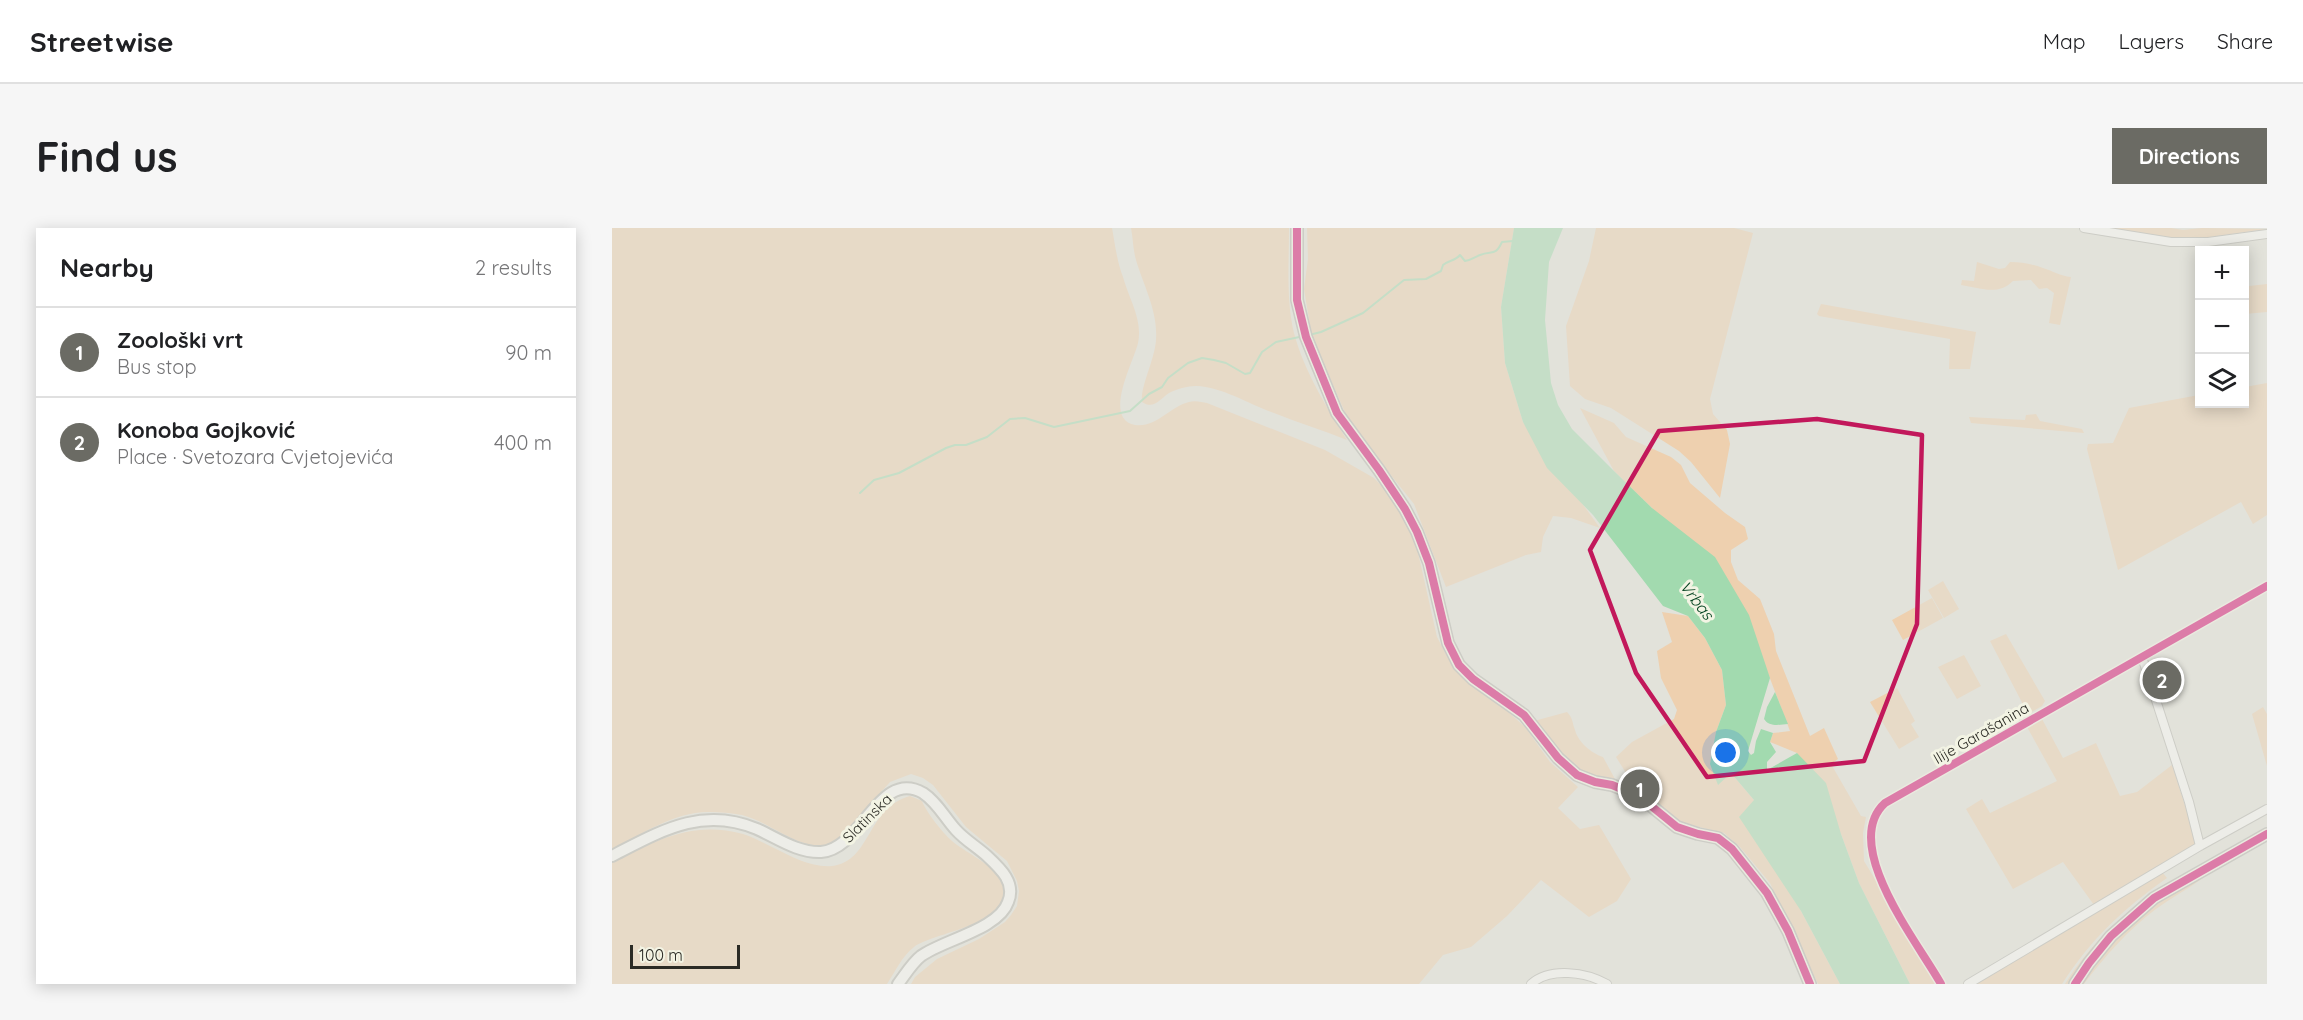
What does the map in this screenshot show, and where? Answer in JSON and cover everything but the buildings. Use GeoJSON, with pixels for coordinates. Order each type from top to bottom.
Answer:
{"type":"FeatureCollection","features":[{"type":"Feature","properties":{"kind":"street"},"geometry":{"type":"LineString","coordinates":[[1297,228],[1298,300],[1305,334],[1337,413],[1388,483],[1417,532],[1432,572],[1448,643],[1458,665],[1473,679],[1524,715],[1558,758],[1577,775],[1595,782],[1611,784],[1639,796],[1677,827],[1718,838],[1732,849],[1767,893],[1788,931],[1810,984]]}},
{"type":"Feature","properties":{"kind":"street"},"geometry":{"type":"LineString","coordinates":[[2084,228],[2170,242],[2208,242],[2267,234]]}},
{"type":"Feature","properties":{"kind":"street","name":"Ilije Garašanina"},"geometry":{"type":"LineString","coordinates":[[1941,984],[1884,888],[1874,863],[1870,833],[1875,815],[1884,803],[2267,586]]}},
{"type":"Feature","properties":{"kind":"street"},"geometry":{"type":"LineString","coordinates":[[2142,657],[2189,802],[2200,846]]}},
{"type":"Feature","properties":{"kind":"street","name":"Slatinska"},"geometry":{"type":"LineString","coordinates":[[612,856],[665,829],[705,819],[738,822],[808,851],[830,851],[843,844],[855,833],[885,796],[897,790],[908,789],[922,793],[942,811],[956,830],[1008,879],[1009,902],[1004,911],[975,930],[920,957],[898,984]]}},
{"type":"Feature","properties":{"kind":"street"},"geometry":{"type":"LineString","coordinates":[[1968,984],[2200,846],[2267,809]]}},
{"type":"Feature","properties":{"kind":"street"},"geometry":{"type":"LineString","coordinates":[[2075,984],[2112,936],[2154,898],[2267,834]]}},
{"type":"Feature","properties":{"kind":"street"},"geometry":{"type":"LineString","coordinates":[[1531,984],[1539,977],[1549,974],[1593,977],[1607,984]]}},
{"type":"Feature","properties":{"kind":"highlighted area"},"geometry":{"type":"Polygon","coordinates":[[[1817,419],[1922,435],[1917,624],[1864,761],[1707,777],[1636,673],[1590,550],[1659,431],[1817,419]]]}},
{"type":"Feature","properties":{"kind":"shaded area"},"geometry":{"type":"Polygon","coordinates":[[[612,228],[1112,228],[1119,265],[1139,326],[1138,343],[1120,401],[1121,412],[1125,420],[1135,425],[1143,425],[1157,420],[1182,404],[1194,401],[1207,403],[1325,450],[1374,478],[1399,504],[1414,535],[1437,637],[1448,658],[1461,676],[1497,702],[1525,727],[1550,762],[1578,787],[1558,808],[1580,829],[1599,825],[1631,879],[1617,901],[1589,917],[1541,880],[1507,916],[1471,947],[1443,955],[1419,984],[911,984],[915,977],[937,959],[979,939],[1005,922],[1017,906],[1019,891],[1017,881],[1007,861],[966,827],[933,785],[923,778],[911,774],[890,782],[836,843],[824,846],[800,842],[742,815],[710,812],[672,819],[612,850],[612,228]]]}},
{"type":"Feature","properties":{"kind":"shaded area"},"geometry":{"type":"Polygon","coordinates":[[[1131,228],[1289,228],[1289,295],[1294,333],[1310,375],[1347,440],[1206,387],[1193,386],[1179,389],[1150,405],[1142,402],[1143,389],[1155,348],[1156,329],[1153,309],[1135,256],[1131,228]]]}},
{"type":"Feature","properties":{"kind":"shaded area"},"geometry":{"type":"Polygon","coordinates":[[[1307,228],[1514,228],[1501,307],[1505,363],[1523,422],[1600,528],[1571,518],[1553,516],[1543,537],[1541,552],[1526,555],[1446,587],[1414,504],[1350,424],[1312,337],[1304,289],[1308,259],[1307,228]]]}},
{"type":"Feature","properties":{"kind":"shaded area"},"geometry":{"type":"Polygon","coordinates":[[[1596,228],[1734,228],[1753,233],[1710,399],[1713,414],[1727,430],[1730,444],[1720,498],[1691,462],[1679,451],[1611,408],[1585,399],[1570,386],[1566,326],[1589,261],[1596,228]]]}},
{"type":"Feature","properties":{"kind":"shaded area"},"geometry":{"type":"Polygon","coordinates":[[[2104,228],[2183,230],[2267,229],[2189,240],[2104,228]]]}},
{"type":"Feature","properties":{"kind":"shaded area"},"geometry":{"type":"Polygon","coordinates":[[[1977,262],[1999,269],[2005,268],[2010,262],[2023,263],[2071,277],[2060,325],[2049,323],[2054,293],[2047,288],[2039,289],[2031,280],[2013,281],[1995,290],[1961,285],[1962,280],[1974,281],[1977,262]]]}},
{"type":"Feature","properties":{"kind":"shaded area"},"geometry":{"type":"Polygon","coordinates":[[[2267,284],[2267,312],[2249,314],[2249,286],[2267,284]]]}},
{"type":"Feature","properties":{"kind":"shaded area"},"geometry":{"type":"Polygon","coordinates":[[[1821,304],[1976,332],[1970,369],[1949,369],[1950,339],[1819,316],[1817,314],[1821,304]]]}},
{"type":"Feature","properties":{"kind":"shaded area"},"geometry":{"type":"Polygon","coordinates":[[[2267,383],[2267,515],[2253,524],[2241,502],[2118,570],[2087,449],[2088,444],[2113,443],[2129,408],[2195,396],[2195,408],[2249,408],[2249,386],[2267,383]]]}},
{"type":"Feature","properties":{"kind":"shaded area"},"geometry":{"type":"Polygon","coordinates":[[[1580,408],[1614,423],[1626,437],[1671,457],[1681,465],[1690,483],[1745,527],[1748,539],[1731,550],[1731,562],[1738,580],[1760,599],[1774,634],[1776,651],[1810,736],[1824,728],[1838,759],[1831,764],[1861,816],[1866,817],[1863,833],[1864,861],[1932,973],[1936,984],[1910,984],[1859,883],[1841,834],[1797,753],[1770,742],[1773,733],[1790,731],[1766,668],[1652,508],[1614,471],[1580,408]]]}},
{"type":"Feature","properties":{"kind":"shaded area"},"geometry":{"type":"Polygon","coordinates":[[[2036,414],[2040,421],[2082,429],[2084,433],[1971,423],[1969,417],[2025,420],[2026,415],[2036,414]]]}},
{"type":"Feature","properties":{"kind":"shaded area"},"geometry":{"type":"Polygon","coordinates":[[[1943,581],[1959,609],[1944,618],[1928,590],[1943,581]]]}},
{"type":"Feature","properties":{"kind":"shaded area"},"geometry":{"type":"Polygon","coordinates":[[[1932,598],[1943,618],[1903,640],[1892,620],[1932,598]]]}},
{"type":"Feature","properties":{"kind":"shaded area"},"geometry":{"type":"Polygon","coordinates":[[[1662,612],[1688,616],[1705,638],[1722,670],[1726,705],[1716,732],[1718,784],[1731,773],[1754,800],[1801,911],[1840,984],[1818,984],[1770,883],[1740,847],[1724,833],[1683,823],[1677,819],[1631,781],[1616,757],[1632,742],[1674,719],[1677,710],[1661,678],[1657,651],[1672,642],[1662,612]]]}},
{"type":"Feature","properties":{"kind":"shaded area"},"geometry":{"type":"Polygon","coordinates":[[[2006,634],[2045,701],[2042,706],[2028,714],[1990,641],[2006,634]]]}},
{"type":"Feature","properties":{"kind":"shaded area"},"geometry":{"type":"Polygon","coordinates":[[[1964,655],[1981,686],[1957,699],[1938,667],[1964,655]]]}},
{"type":"Feature","properties":{"kind":"shaded area"},"geometry":{"type":"Polygon","coordinates":[[[1897,688],[1915,721],[1911,724],[1919,737],[1899,749],[1870,702],[1897,688]]]}},
{"type":"Feature","properties":{"kind":"shaded area"},"geometry":{"type":"Polygon","coordinates":[[[2263,707],[2267,714],[2267,766],[2252,714],[2263,707]]]}},
{"type":"Feature","properties":{"kind":"shaded area"},"geometry":{"type":"Polygon","coordinates":[[[1567,712],[1579,739],[1590,750],[1603,757],[1615,779],[1589,775],[1577,770],[1534,721],[1567,712]]]}},
{"type":"Feature","properties":{"kind":"shaded area"},"geometry":{"type":"Polygon","coordinates":[[[2042,719],[2063,758],[2096,743],[2120,796],[2137,792],[2172,765],[2196,840],[2195,846],[2094,905],[2063,862],[2013,889],[1966,809],[1982,799],[1990,813],[2057,781],[2027,727],[2042,719]]]}},
{"type":"Feature","properties":{"kind":"shaded area"},"geometry":{"type":"Polygon","coordinates":[[[910,796],[922,801],[935,822],[952,841],[992,868],[1006,889],[1005,901],[997,911],[985,919],[914,947],[902,959],[887,984],[612,984],[612,861],[675,835],[691,831],[725,830],[743,834],[803,861],[832,866],[845,862],[855,855],[885,811],[896,802],[910,796]]]}},
{"type":"Feature","properties":{"kind":"shaded area"},"geometry":{"type":"Polygon","coordinates":[[[2162,872],[2167,878],[2136,901],[2096,939],[2062,984],[1973,984],[2162,872]]]}},
{"type":"Feature","properties":{"kind":"shaded area"},"geometry":{"type":"Polygon","coordinates":[[[2199,877],[2203,878],[2156,909],[2136,926],[2084,984],[2079,984],[2111,943],[2153,906],[2199,877]]]}},
{"type":"Feature","properties":{"kind":"shaded area"},"geometry":{"type":"Polygon","coordinates":[[[2164,885],[2070,984],[2065,984],[2109,929],[2164,885]]]}},
{"type":"Feature","properties":{"kind":"water","name":"Vrbas"},"geometry":{"type":"Polygon","coordinates":[[[1514,228],[1563,228],[1549,262],[1545,320],[1551,383],[1558,405],[1572,429],[1652,508],[1715,557],[1749,615],[1770,678],[1748,751],[1751,755],[1754,753],[1761,729],[1773,733],[1770,742],[1776,752],[1767,762],[1767,770],[1797,753],[1826,783],[1859,883],[1910,984],[1840,984],[1801,911],[1739,817],[1754,800],[1731,773],[1718,785],[1710,764],[1716,732],[1726,705],[1722,670],[1705,638],[1688,616],[1663,606],[1593,515],[1547,468],[1523,422],[1505,363],[1501,307],[1514,228]]]}},
{"type":"Feature","properties":{"kind":"water"},"geometry":{"type":"Polygon","coordinates":[[[1775,692],[1788,724],[1771,724],[1764,719],[1775,692]]]}},
{"type":"Feature","properties":{"kind":"waterway"},"geometry":{"type":"LineString","coordinates":[[1309,335],[1363,313],[1404,280],[1426,279],[1441,271],[1443,265],[1460,255],[1467,261],[1495,251],[1502,242],[1513,241]]}},
{"type":"Feature","properties":{"kind":"waterway"},"geometry":{"type":"LineString","coordinates":[[860,493],[874,480],[899,473],[946,448],[966,445],[987,437],[1010,419],[1025,418],[1054,427],[1130,411],[1149,394],[1162,387],[1168,378],[1188,363],[1202,358],[1226,363],[1245,374],[1250,373],[1262,352],[1276,342],[1304,336]]}},
{"type":"Feature","properties":{"kind":"cycle path"},"geometry":{"type":"LineString","coordinates":[[1297,228],[1297,300],[1306,337],[1337,413],[1379,470],[1417,532],[1429,563],[1448,643],[1459,665],[1473,679],[1524,715],[1558,758],[1577,775],[1639,796],[1677,827],[1718,838],[1732,849],[1767,893],[1788,931],[1810,984]]}},
{"type":"Feature","properties":{"kind":"cycle path"},"geometry":{"type":"LineString","coordinates":[[1941,984],[1901,920],[1877,868],[1871,843],[1873,821],[1885,803],[2267,586]]}},
{"type":"Feature","properties":{"kind":"cycle path"},"geometry":{"type":"LineString","coordinates":[[2075,984],[2111,936],[2154,898],[2267,834]]}},
{"type":"Feature","properties":{"kind":"place","name":"Konoba Gojković"},"geometry":{"type":"Point","coordinates":[2162,680]}},
{"type":"Feature","properties":{"kind":"place","name":"Zoološki vrt"},"geometry":{"type":"Point","coordinates":[1640,789]}}]}
